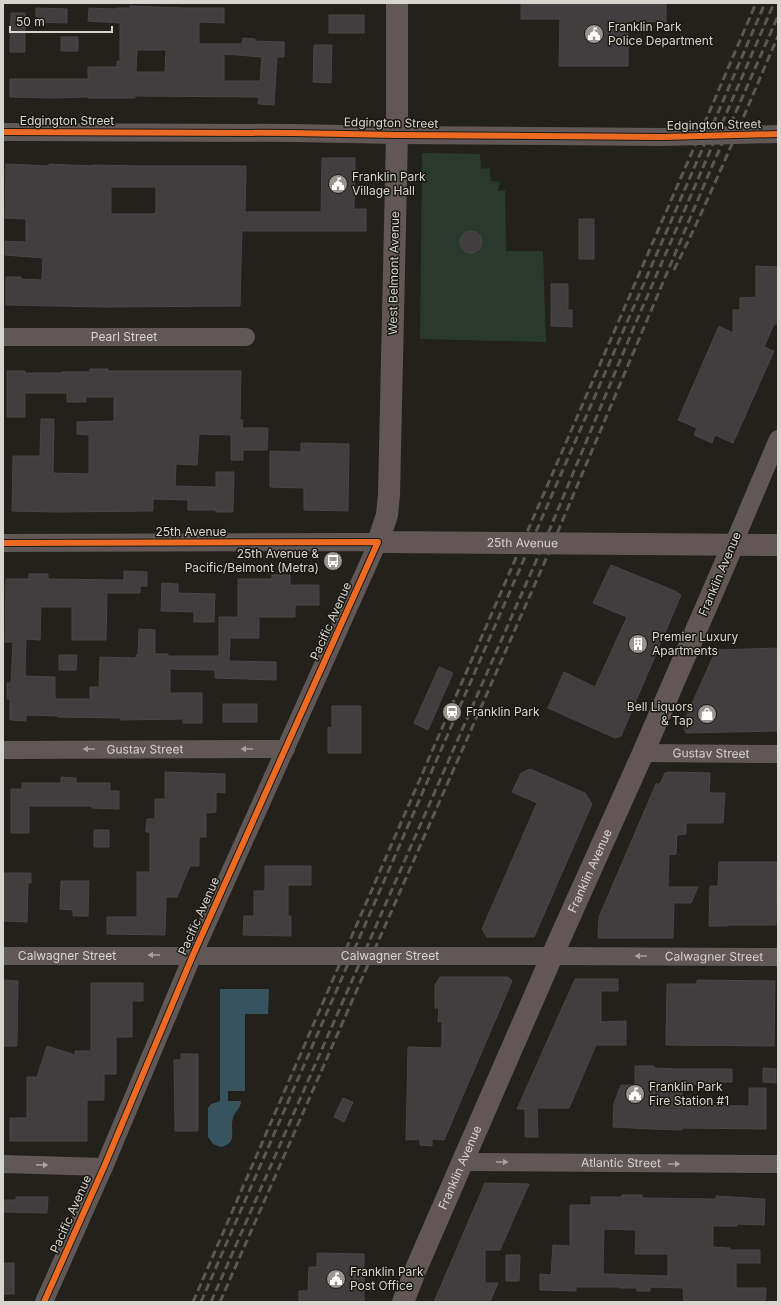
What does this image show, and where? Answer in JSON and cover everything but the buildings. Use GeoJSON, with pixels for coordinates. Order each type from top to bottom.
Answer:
{"type":"FeatureCollection","features":[{"type":"Feature","properties":{"kind":"main road","name":"West Belmont Avenue"},"geometry":{"type":"LineString","coordinates":[[378,542],[387,515],[389,495],[397,135],[397,3]]}},
{"type":"Feature","properties":{"kind":"main road","name":"25th Avenue"},"geometry":{"type":"LineString","coordinates":[[378,542],[778,545]]}},
{"type":"Feature","properties":{"kind":"main road","name":"Franklin Avenue"},"geometry":{"type":"LineString","coordinates":[[404,1302],[416,1269],[552,956],[643,753],[733,545]]}},
{"type":"Feature","properties":{"kind":"street","name":"Edgington Street"},"geometry":{"type":"LineString","coordinates":[[3,132],[299,133],[663,137],[778,134]]}},
{"type":"Feature","properties":{"kind":"street","name":"Pearl Street"},"geometry":{"type":"LineString","coordinates":[[3,337],[246,337]]}},
{"type":"Feature","properties":{"kind":"street","name":"Franklin Avenue"},"geometry":{"type":"LineString","coordinates":[[733,545],[778,440]]}},
{"type":"Feature","properties":{"kind":"street","name":"25th Avenue"},"geometry":{"type":"LineString","coordinates":[[3,543],[378,542]]}},
{"type":"Feature","properties":{"kind":"street","name":"Pacific Avenue"},"geometry":{"type":"LineString","coordinates":[[44,1302],[104,1166],[193,955],[378,542]]}},
{"type":"Feature","properties":{"kind":"street","name":"Gustav Street"},"geometry":{"type":"LineString","coordinates":[[3,750],[286,749]]}},
{"type":"Feature","properties":{"kind":"street","name":"Gustav Street"},"geometry":{"type":"LineString","coordinates":[[643,753],[778,754]]}},
{"type":"Feature","properties":{"kind":"street","name":"Calwagner Street"},"geometry":{"type":"LineString","coordinates":[[3,956],[193,955],[778,957]]}},
{"type":"Feature","properties":{"kind":"street","name":"Atlantic Street"},"geometry":{"type":"LineString","coordinates":[[463,1162],[778,1164]]}},
{"type":"Feature","properties":{"kind":"street"},"geometry":{"type":"LineString","coordinates":[[3,1164],[104,1166]]}},
{"type":"Feature","properties":{"kind":"green space"},"geometry":{"type":"Polygon","coordinates":[[[422,153],[480,154],[481,169],[490,168],[491,181],[500,182],[498,191],[505,190],[506,251],[543,251],[546,342],[420,339],[422,153]]]}},
{"type":"Feature","properties":{"kind":"water"},"geometry":{"type":"Polygon","coordinates":[[[220,989],[269,989],[268,1014],[245,1014],[245,1091],[228,1091],[228,1101],[241,1101],[241,1104],[233,1118],[232,1139],[227,1145],[221,1147],[213,1144],[208,1137],[208,1108],[211,1104],[220,1101],[220,989]]]}},
{"type":"Feature","properties":{"kind":"railway"},"geometry":{"type":"LineString","coordinates":[[193,1302],[756,3]]}},
{"type":"Feature","properties":{"kind":"railway"},"geometry":{"type":"LineString","coordinates":[[201,1302],[765,3]]}},
{"type":"Feature","properties":{"kind":"railway"},"geometry":{"type":"LineString","coordinates":[[211,1302],[544,543],[634,327],[774,3]]}},
{"type":"Feature","properties":{"kind":"railway"},"geometry":{"type":"LineString","coordinates":[[220,1302],[553,543],[710,171],[778,16]]}},
{"type":"Feature","properties":{"kind":"railway"},"geometry":{"type":"LineString","coordinates":[[674,270],[715,183],[778,36]]}},
{"type":"Feature","properties":{"kind":"cycle path"},"geometry":{"type":"LineString","coordinates":[[3,132],[663,137],[778,134]]}},
{"type":"Feature","properties":{"kind":"cycle path"},"geometry":{"type":"LineString","coordinates":[[3,543],[378,542],[193,955],[104,1167],[44,1302]]}},
{"type":"Feature","properties":{"kind":"place","name":"Franklin Park Police Department"},"geometry":{"type":"Point","coordinates":[594,34]}},
{"type":"Feature","properties":{"kind":"place","name":"Franklin Park Village Hall"},"geometry":{"type":"Point","coordinates":[338,184]}},
{"type":"Feature","properties":{"kind":"place","name":"25th Avenue & Pacific/Belmont (Metra)"},"geometry":{"type":"Point","coordinates":[333,561]}},
{"type":"Feature","properties":{"kind":"place","name":"Premier Luxury Apartments"},"geometry":{"type":"Point","coordinates":[638,644]}},
{"type":"Feature","properties":{"kind":"place","name":"Franklin Park"},"geometry":{"type":"Point","coordinates":[452,712]}},
{"type":"Feature","properties":{"kind":"place","name":"Bell Liquors & Tap"},"geometry":{"type":"Point","coordinates":[707,714]}},
{"type":"Feature","properties":{"kind":"place","name":"Franklin Park Fire Station #1"},"geometry":{"type":"Point","coordinates":[635,1094]}},
{"type":"Feature","properties":{"kind":"place","name":"Franklin Park Post Office"},"geometry":{"type":"Point","coordinates":[336,1279]}}]}
